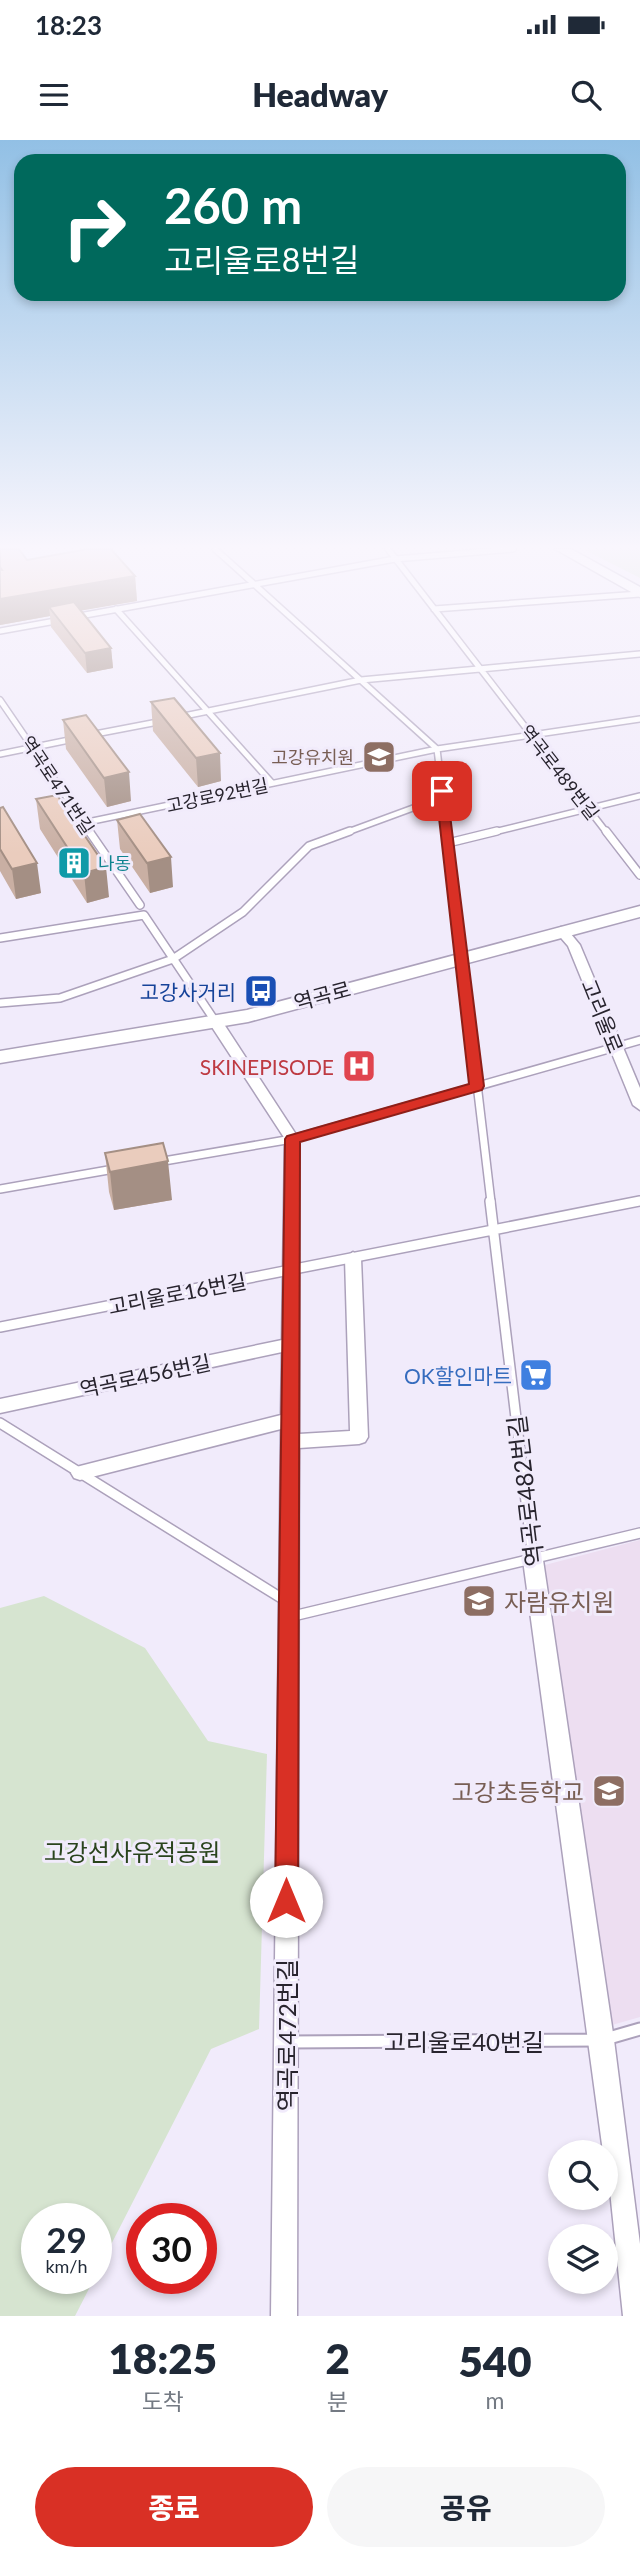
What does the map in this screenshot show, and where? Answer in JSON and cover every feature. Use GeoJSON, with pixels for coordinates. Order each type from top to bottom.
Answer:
{"type":"FeatureCollection","features":[{"type":"Feature","properties":{"kind":"street","name":"역곡로"},"geometry":{"type":"LineString","coordinates":[[0,1057],[248,1016],[640,911]]}},
{"type":"Feature","properties":{"kind":"street","name":"고리울로"},"geometry":{"type":"LineString","coordinates":[[561,931],[574,945],[640,1105]]}},
{"type":"Feature","properties":{"kind":"street"},"geometry":{"type":"LineString","coordinates":[[215,1021],[292,1139]]}},
{"type":"Feature","properties":{"kind":"street","name":"역곡로472번길"},"geometry":{"type":"LineString","coordinates":[[284,2316],[292,1139]]}},
{"type":"Feature","properties":{"kind":"street"},"geometry":{"type":"LineString","coordinates":[[290,1442],[359,1437],[353,1258]]}},
{"type":"Feature","properties":{"kind":"street","name":"역곡로456번길"},"geometry":{"type":"LineString","coordinates":[[0,1406],[291,1344]]}},
{"type":"Feature","properties":{"kind":"street"},"geometry":{"type":"LineString","coordinates":[[80,1473],[290,1420]]}},
{"type":"Feature","properties":{"kind":"street","name":"역곡로482번길"},"geometry":{"type":"LineString","coordinates":[[533,1560],[602,2040],[636,2316]]}},
{"type":"Feature","properties":{"kind":"lane"},"geometry":{"type":"LineString","coordinates":[[153,651],[272,783]]}},
{"type":"Feature","properties":{"kind":"lane"},"geometry":{"type":"LineString","coordinates":[[328,651],[437,748]]}},
{"type":"Feature","properties":{"kind":"lane","name":"역곡로489번길"},"geometry":{"type":"LineString","coordinates":[[466,651],[640,875]]}},
{"type":"Feature","properties":{"kind":"lane"},"geometry":{"type":"LineString","coordinates":[[0,754],[361,680],[640,654]]}},
{"type":"Feature","properties":{"kind":"lane","name":"역곡로471번길"},"geometry":{"type":"LineString","coordinates":[[0,700],[140,905]]}},
{"type":"Feature","properties":{"kind":"lane","name":"고강로92번길"},"geometry":{"type":"LineString","coordinates":[[83,822],[437,748],[640,719]]}},
{"type":"Feature","properties":{"kind":"lane","name":"역곡로482번길"},"geometry":{"type":"LineString","coordinates":[[437,748],[533,1560]]}},
{"type":"Feature","properties":{"kind":"lane"},"geometry":{"type":"LineString","coordinates":[[0,1003],[60,998],[173,959],[243,912],[309,846],[413,808],[442,791]]}},
{"type":"Feature","properties":{"kind":"lane"},"geometry":{"type":"LineString","coordinates":[[448,843],[640,796]]}},
{"type":"Feature","properties":{"kind":"lane"},"geometry":{"type":"LineString","coordinates":[[0,938],[144,915],[215,1021]]}},
{"type":"Feature","properties":{"kind":"lane"},"geometry":{"type":"LineString","coordinates":[[146,1164],[292,1139],[640,1040]]}},
{"type":"Feature","properties":{"kind":"lane"},"geometry":{"type":"LineString","coordinates":[[0,1189],[120,1168]]}},
{"type":"Feature","properties":{"kind":"lane","name":"고리울로16번길"},"geometry":{"type":"LineString","coordinates":[[0,1327],[640,1201]]}},
{"type":"Feature","properties":{"kind":"lane"},"geometry":{"type":"LineString","coordinates":[[0,1423],[289,1610],[533,1560],[640,1533]]}},
{"type":"Feature","properties":{"kind":"lane","name":"고리울로40번길"},"geometry":{"type":"LineString","coordinates":[[285,2042],[602,2040],[640,2029]]}},
{"type":"Feature","properties":{"kind":"shaded area","name":"고강초등학교"},"geometry":{"type":"Polygon","coordinates":[[[640,1540],[640,2017],[612,2025],[545,1565],[640,1540]]]}},
{"type":"Feature","properties":{"kind":"green space","name":"고강선사유적공원"},"geometry":{"type":"Polygon","coordinates":[[[44,1596],[145,1648],[208,1741],[267,1754],[259,2029],[211,2049],[132,2203],[126,2203],[126,2215],[112,2243],[112,2203],[21,2203],[21,2294],[86,2294],[75,2316],[0,2316],[0,1608],[44,1596]]]}},
{"type":"Feature","properties":{"kind":"building"},"geometry":{"type":"Polygon","coordinates":[[[174,698],[220,753],[196,758],[151,702],[174,698]]]}},
{"type":"Feature","properties":{"kind":"building"},"geometry":{"type":"Polygon","coordinates":[[[86,715],[129,772],[104,778],[63,720],[86,715]]]}},
{"type":"Feature","properties":{"kind":"building"},"geometry":{"type":"Polygon","coordinates":[[[57,795],[106,867],[84,873],[36,799],[57,795]]]}},
{"type":"Feature","properties":{"kind":"building"},"geometry":{"type":"Polygon","coordinates":[[[3,807],[37,863],[12,869],[0,849],[0,808],[3,807]]]}},
{"type":"Feature","properties":{"kind":"building"},"geometry":{"type":"Polygon","coordinates":[[[140,814],[171,857],[147,863],[117,820],[140,814]]]}},
{"type":"Feature","properties":{"kind":"building"},"geometry":{"type":"Polygon","coordinates":[[[163,1143],[168,1161],[110,1172],[105,1153],[163,1143]]]}},
{"type":"Feature","properties":{"kind":"place","name":"고강유치원"},"geometry":{"type":"Point","coordinates":[379,757]}},
{"type":"Feature","properties":{"kind":"place","name":"나동"},"geometry":{"type":"Point","coordinates":[74,863]}},
{"type":"Feature","properties":{"kind":"place","name":"고강사거리"},"geometry":{"type":"Point","coordinates":[261,991]}},
{"type":"Feature","properties":{"kind":"place","name":"SKINEPISODE"},"geometry":{"type":"Point","coordinates":[359,1066]}},
{"type":"Feature","properties":{"kind":"place","name":"OK할인마트"},"geometry":{"type":"Point","coordinates":[536,1375]}},
{"type":"Feature","properties":{"kind":"place","name":"자람유치원"},"geometry":{"type":"Point","coordinates":[479,1601]}},
{"type":"Feature","properties":{"kind":"place","name":"고강초등학교"},"geometry":{"type":"Point","coordinates":[609,1791]}},
{"type":"Feature","properties":{"kind":"route"},"geometry":{"type":"LineString","coordinates":[[286,1901],[292,1139],[477,1086],[442,791]]}}]}
